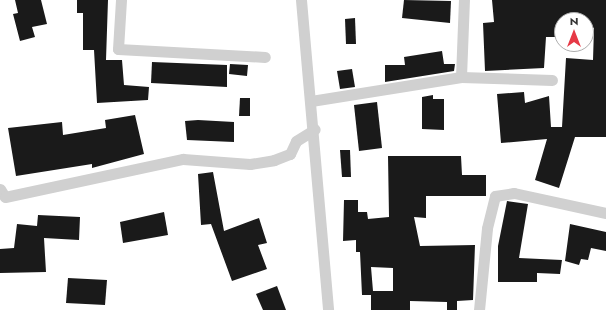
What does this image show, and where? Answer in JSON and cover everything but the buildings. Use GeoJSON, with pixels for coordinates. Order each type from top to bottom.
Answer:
{"type":"FeatureCollection","features":[{"type":"Feature","properties":{"kind":"street"},"geometry":{"type":"LineString","coordinates":[[121,0],[118,49],[265,57]]}},
{"type":"Feature","properties":{"kind":"street"},"geometry":{"type":"LineString","coordinates":[[301,0],[315,130],[328,310]]}},
{"type":"Feature","properties":{"kind":"street"},"geometry":{"type":"LineString","coordinates":[[461,77],[464,0]]}},
{"type":"Feature","properties":{"kind":"street"},"geometry":{"type":"LineString","coordinates":[[311,101],[461,77],[552,80]]}},
{"type":"Feature","properties":{"kind":"street"},"geometry":{"type":"LineString","coordinates":[[0,189],[5,197],[183,159],[250,164],[274,160],[290,154],[296,141],[315,130]]}},
{"type":"Feature","properties":{"kind":"street"},"geometry":{"type":"LineString","coordinates":[[479,310],[487,228],[495,196],[514,193],[606,213]]}}]}
